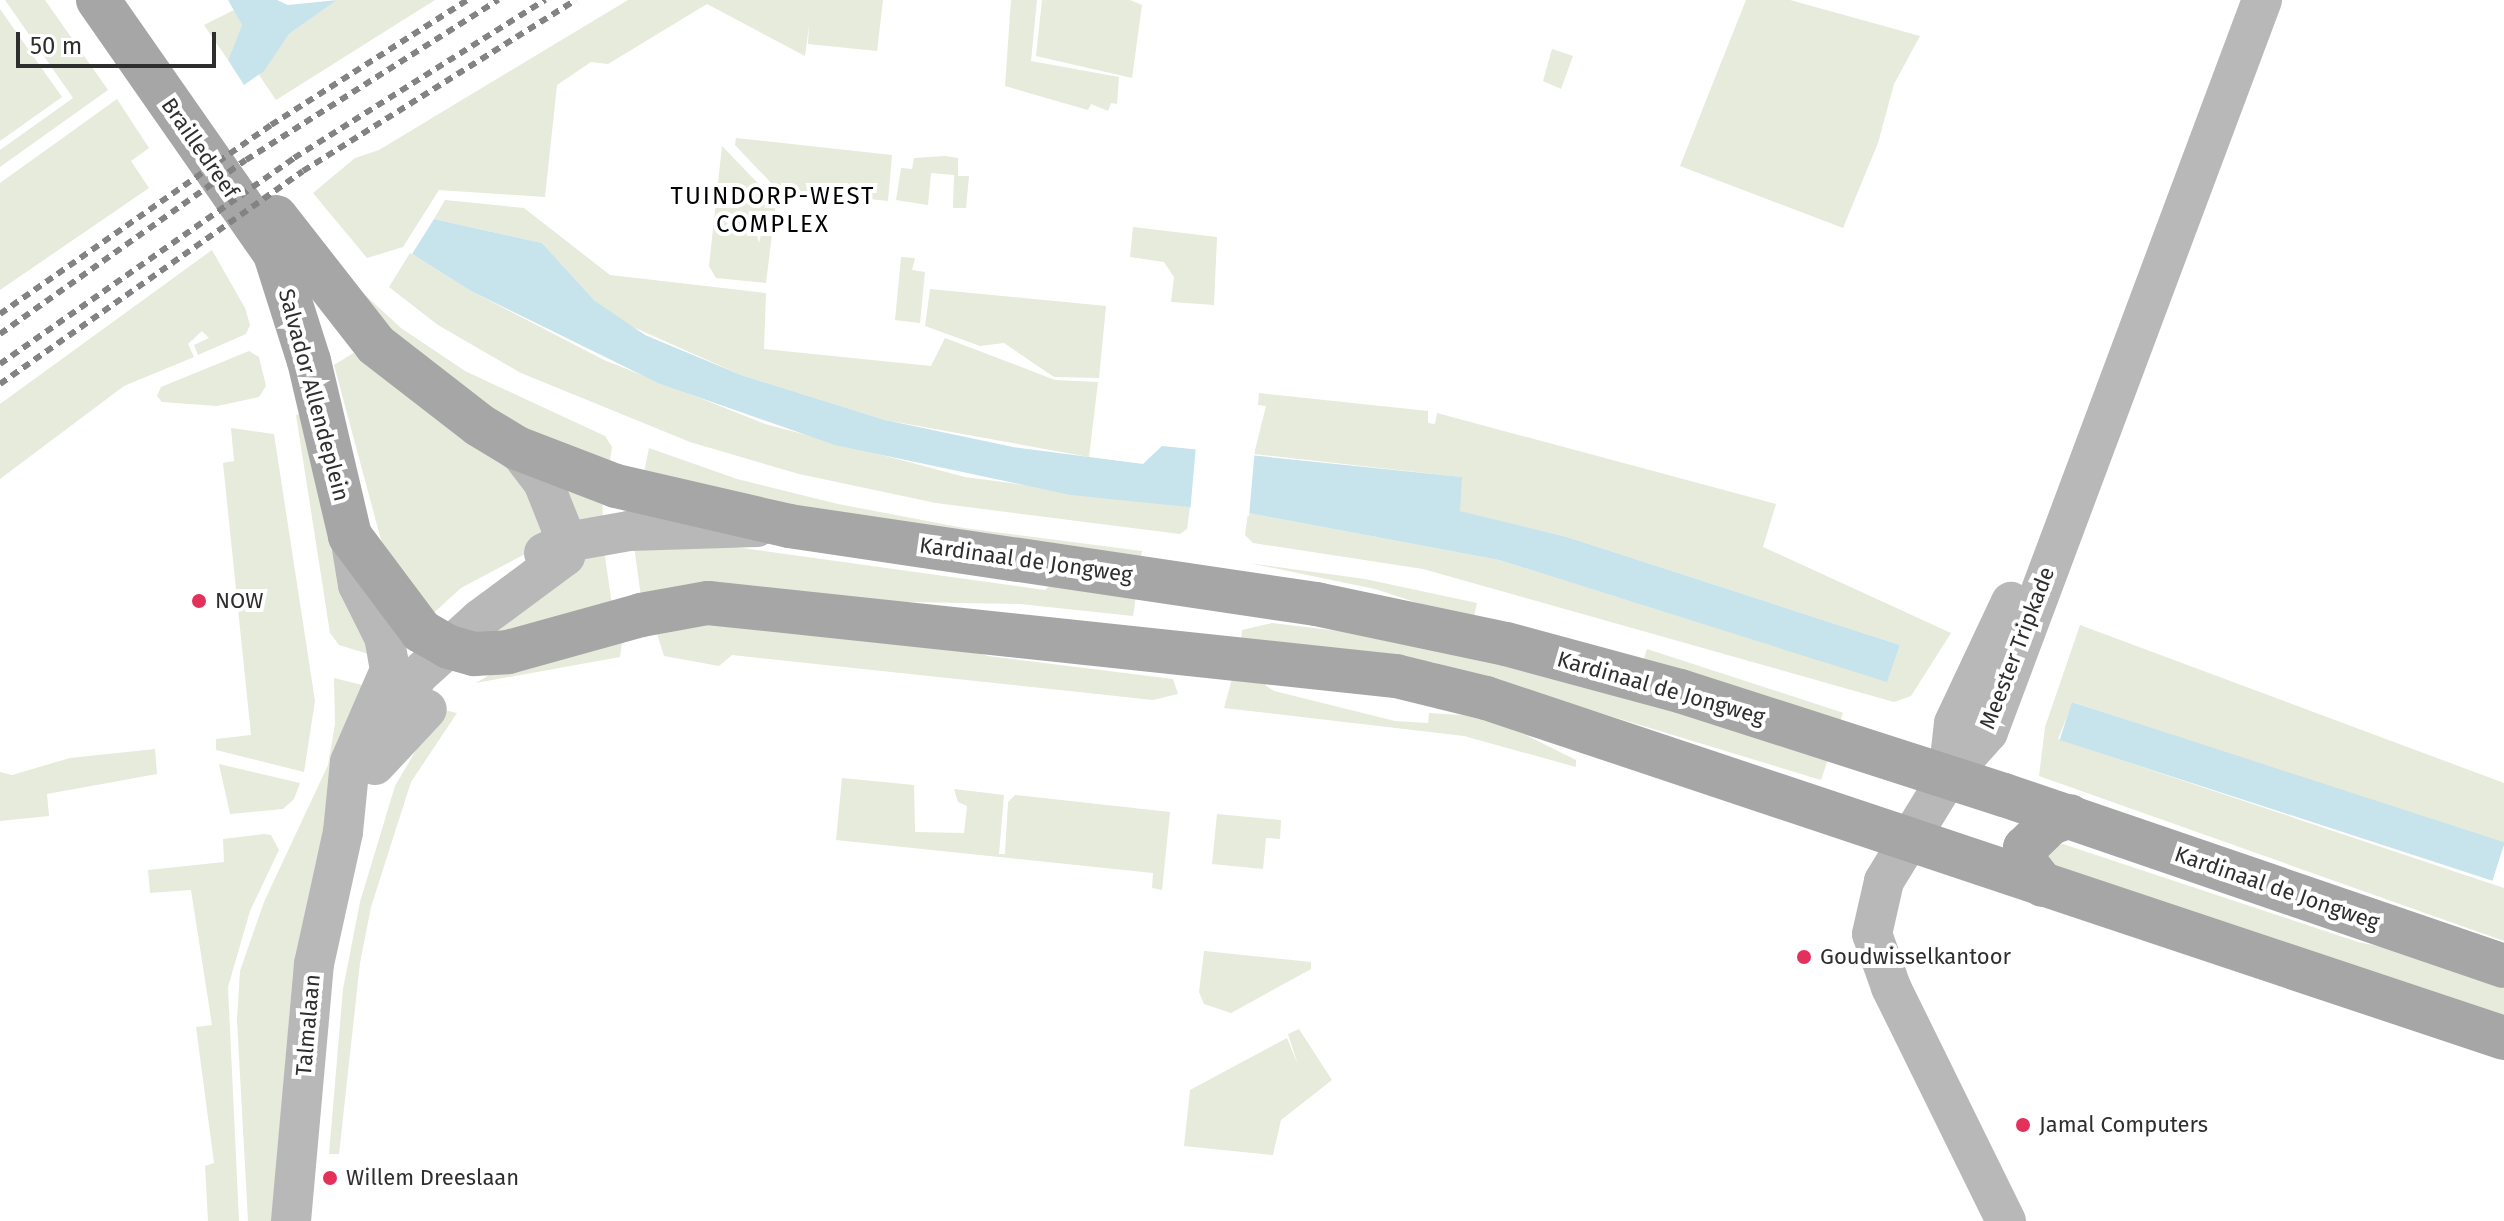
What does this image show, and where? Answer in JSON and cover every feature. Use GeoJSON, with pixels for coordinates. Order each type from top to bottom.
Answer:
{"type":"FeatureCollection","features":[{"type":"Feature","properties":{"kind":"main road","name":"Brailledreef"},"geometry":{"type":"LineString","coordinates":[[98,0],[288,253]]}},
{"type":"Feature","properties":{"kind":"main road","name":"Brailledreef"},"geometry":{"type":"LineString","coordinates":[[132,0],[288,253]]}},
{"type":"Feature","properties":{"kind":"main road","name":"Salvador Allendeplein"},"geometry":{"type":"LineString","coordinates":[[288,253],[376,345],[479,425],[517,448],[646,495],[789,526]]}},
{"type":"Feature","properties":{"kind":"main road","name":"Salvador Allendeplein"},"geometry":{"type":"LineString","coordinates":[[288,253],[309,361],[350,536],[376,578],[437,641]]}},
{"type":"Feature","properties":{"kind":"main road","name":"Kardinaal de Jongweg"},"geometry":{"type":"LineString","coordinates":[[789,526],[1403,619],[1680,691],[2070,816],[2504,966]]}},
{"type":"Feature","properties":{"kind":"main road"},"geometry":{"type":"LineString","coordinates":[[437,641],[474,654],[508,652],[677,606],[762,606],[1396,676],[1486,698],[2504,1038]]}},
{"type":"Feature","properties":{"kind":"main road"},"geometry":{"type":"LineString","coordinates":[[2043,885],[2026,863],[2025,848],[2051,823],[2070,816]]}},
{"type":"Feature","properties":{"kind":"street","name":"Meester Tripkade"},"geometry":{"type":"LineString","coordinates":[[1948,777],[1954,723],[2046,521],[2243,0]]}},
{"type":"Feature","properties":{"kind":"street","name":"Meester Tripkade"},"geometry":{"type":"LineString","coordinates":[[1948,777],[1988,732],[2262,0]]}},
{"type":"Feature","properties":{"kind":"street","name":"Salvador Allendeplein"},"geometry":{"type":"LineString","coordinates":[[517,448],[543,482],[567,542]]}},
{"type":"Feature","properties":{"kind":"street"},"geometry":{"type":"LineString","coordinates":[[363,763],[417,676],[456,603],[567,542],[640,530],[789,526]]}},
{"type":"Feature","properties":{"kind":"street","name":"Salvador Allendeplein"},"geometry":{"type":"LineString","coordinates":[[350,536],[358,585],[384,637],[390,670]]}},
{"type":"Feature","properties":{"kind":"street"},"geometry":{"type":"LineString","coordinates":[[363,763],[390,670],[437,641]]}},
{"type":"Feature","properties":{"kind":"street"},"geometry":{"type":"LineString","coordinates":[[363,763],[467,666],[508,652]]}},
{"type":"Feature","properties":{"kind":"street","name":"Talmalaan"},"geometry":{"type":"LineString","coordinates":[[291,1221],[314,964],[343,832],[363,763]]}},
{"type":"Feature","properties":{"kind":"street"},"geometry":{"type":"LineString","coordinates":[[1948,777],[1884,881],[1872,934],[1891,987],[2006,1221]]}},
{"type":"Feature","properties":{"kind":"green space"},"geometry":{"type":"Polygon","coordinates":[[[5,0],[45,0],[108,90],[0,167],[0,150],[73,98],[5,0]]]}},
{"type":"Feature","properties":{"kind":"green space"},"geometry":{"type":"Polygon","coordinates":[[[337,0],[435,0],[276,100],[259,75],[289,34],[337,0]]]}},
{"type":"Feature","properties":{"kind":"green space"},"geometry":{"type":"Polygon","coordinates":[[[628,0],[883,0],[877,51],[808,44],[809,25],[805,56],[707,4],[608,64],[591,62],[557,85],[545,197],[439,190],[403,247],[367,258],[313,193],[355,158],[379,150],[628,0]]]}},
{"type":"Feature","properties":{"kind":"green space"},"geometry":{"type":"Polygon","coordinates":[[[1011,0],[1037,0],[1031,61],[1119,77],[1117,104],[1111,103],[1108,111],[1091,104],[1088,110],[1005,86],[1011,0]]]}},
{"type":"Feature","properties":{"kind":"green space"},"geometry":{"type":"Polygon","coordinates":[[[1042,0],[1130,0],[1142,5],[1132,78],[1036,56],[1042,0]]]}},
{"type":"Feature","properties":{"kind":"green space"},"geometry":{"type":"Polygon","coordinates":[[[1746,0],[1790,0],[1920,36],[1894,84],[1878,143],[1843,228],[1680,166],[1746,0]]]}},
{"type":"Feature","properties":{"kind":"green space"},"geometry":{"type":"Polygon","coordinates":[[[0,9],[62,97],[0,141],[0,9]]]}},
{"type":"Feature","properties":{"kind":"green space"},"geometry":{"type":"Polygon","coordinates":[[[234,10],[242,25],[228,60],[204,25],[234,10]]]}},
{"type":"Feature","properties":{"kind":"green space"},"geometry":{"type":"Polygon","coordinates":[[[1552,49],[1573,56],[1561,89],[1543,81],[1552,49]]]}},
{"type":"Feature","properties":{"kind":"green space"},"geometry":{"type":"Polygon","coordinates":[[[117,99],[149,148],[131,161],[149,188],[0,290],[0,183],[117,99]]]}},
{"type":"Feature","properties":{"kind":"green space"},"geometry":{"type":"Polygon","coordinates":[[[736,138],[892,155],[888,201],[777,189],[735,145],[736,138]]]}},
{"type":"Feature","properties":{"kind":"green space"},"geometry":{"type":"Polygon","coordinates":[[[722,146],[776,202],[766,283],[716,278],[709,266],[722,146]]]}},
{"type":"Feature","properties":{"kind":"green space"},"geometry":{"type":"Polygon","coordinates":[[[914,158],[958,158],[958,176],[969,176],[966,208],[953,208],[954,175],[931,173],[928,205],[896,200],[901,168],[912,169],[914,158]]]}},
{"type":"Feature","properties":{"kind":"green space"},"geometry":{"type":"Polygon","coordinates":[[[445,200],[524,208],[610,275],[766,293],[764,349],[931,366],[945,338],[1055,380],[1098,382],[1089,457],[885,420],[741,375],[624,323],[595,301],[542,243],[434,219],[445,200]]]}},
{"type":"Feature","properties":{"kind":"green space"},"geometry":{"type":"Polygon","coordinates":[[[1133,227],[1217,237],[1214,305],[1171,302],[1174,277],[1164,262],[1130,257],[1133,227]]]}},
{"type":"Feature","properties":{"kind":"green space"},"geometry":{"type":"Polygon","coordinates":[[[212,250],[245,308],[250,325],[246,334],[198,355],[194,345],[209,338],[202,331],[188,344],[194,357],[124,386],[0,479],[0,404],[212,250]]]}},
{"type":"Feature","properties":{"kind":"green space"},"geometry":{"type":"Polygon","coordinates":[[[410,253],[471,291],[604,360],[765,424],[965,477],[1190,507],[1187,529],[1180,534],[936,503],[799,474],[690,442],[521,373],[438,325],[389,287],[410,253]]]}},
{"type":"Feature","properties":{"kind":"green space"},"geometry":{"type":"Polygon","coordinates":[[[901,257],[915,258],[912,270],[925,272],[920,323],[895,320],[901,257]]]}},
{"type":"Feature","properties":{"kind":"green space"},"geometry":{"type":"Polygon","coordinates":[[[353,284],[401,328],[465,371],[605,436],[612,447],[609,468],[545,444],[424,370],[353,284]]]}},
{"type":"Feature","properties":{"kind":"green space"},"geometry":{"type":"Polygon","coordinates":[[[930,289],[1106,306],[1099,378],[1054,377],[1004,343],[980,346],[925,326],[930,289]]]}},
{"type":"Feature","properties":{"kind":"green space"},"geometry":{"type":"Polygon","coordinates":[[[360,349],[530,483],[546,543],[461,588],[427,619],[384,551],[334,365],[360,349]]]}},
{"type":"Feature","properties":{"kind":"green space"},"geometry":{"type":"Polygon","coordinates":[[[249,351],[259,357],[266,386],[259,397],[217,406],[162,402],[157,396],[161,387],[249,351]]]}},
{"type":"Feature","properties":{"kind":"green space"},"geometry":{"type":"Polygon","coordinates":[[[1259,393],[1428,411],[1428,423],[1435,424],[1437,413],[1776,504],[1763,547],[1951,633],[1911,696],[1894,702],[1423,569],[1253,543],[1245,535],[1248,513],[1499,560],[1887,681],[1900,645],[1567,537],[1459,511],[1461,477],[1254,454],[1266,406],[1258,405],[1259,393]]]}},
{"type":"Feature","properties":{"kind":"green space"},"geometry":{"type":"Polygon","coordinates":[[[304,413],[378,657],[339,645],[330,633],[296,415],[304,413]]]}},
{"type":"Feature","properties":{"kind":"green space"},"geometry":{"type":"Polygon","coordinates":[[[231,428],[274,434],[315,701],[304,772],[216,750],[216,739],[251,735],[223,463],[234,461],[231,428]]]}},
{"type":"Feature","properties":{"kind":"green space"},"geometry":{"type":"Polygon","coordinates":[[[649,448],[737,479],[838,504],[964,528],[1142,551],[1140,564],[911,530],[643,477],[649,448]]]}},
{"type":"Feature","properties":{"kind":"green space"},"geometry":{"type":"Polygon","coordinates":[[[562,489],[603,499],[602,527],[585,531],[562,489]]]}},
{"type":"Feature","properties":{"kind":"green space"},"geometry":{"type":"Polygon","coordinates":[[[633,538],[691,541],[1045,590],[1056,580],[1137,590],[1133,616],[1020,604],[641,597],[633,538]]]}},
{"type":"Feature","properties":{"kind":"green space"},"geometry":{"type":"Polygon","coordinates":[[[603,543],[612,605],[484,638],[603,543]]]}},
{"type":"Feature","properties":{"kind":"green space"},"geometry":{"type":"Polygon","coordinates":[[[1249,563],[1365,579],[1477,603],[1473,621],[1375,589],[1249,563]]]}},
{"type":"Feature","properties":{"kind":"green space"},"geometry":{"type":"Polygon","coordinates":[[[681,622],[941,642],[988,656],[1173,679],[1178,694],[1153,700],[732,655],[719,666],[664,656],[655,627],[681,622]]]}},
{"type":"Feature","properties":{"kind":"green space"},"geometry":{"type":"Polygon","coordinates":[[[1272,623],[1432,642],[1830,753],[1821,780],[1433,662],[1353,657],[1241,640],[1242,630],[1272,623]]]}},
{"type":"Feature","properties":{"kind":"green space"},"geometry":{"type":"Polygon","coordinates":[[[2080,625],[2504,783],[2504,846],[2073,702],[2058,739],[2504,888],[2504,941],[2039,776],[2045,727],[2080,625]]]}},
{"type":"Feature","properties":{"kind":"green space"},"geometry":{"type":"Polygon","coordinates":[[[623,635],[620,657],[476,683],[491,674],[623,635]]]}},
{"type":"Feature","properties":{"kind":"green space"},"geometry":{"type":"Polygon","coordinates":[[[1647,649],[1843,713],[1839,724],[1643,660],[1647,649]]]}},
{"type":"Feature","properties":{"kind":"green space"},"geometry":{"type":"Polygon","coordinates":[[[334,678],[370,687],[316,862],[293,972],[272,1221],[248,1221],[237,1020],[240,971],[264,902],[328,765],[335,724],[334,678]]]}},
{"type":"Feature","properties":{"kind":"green space"},"geometry":{"type":"Polygon","coordinates":[[[1232,679],[1272,680],[1265,685],[1274,691],[1395,721],[1428,723],[1429,713],[1462,715],[1508,726],[1576,760],[1576,767],[1464,736],[1224,708],[1232,679]]]}},
{"type":"Feature","properties":{"kind":"green space"},"geometry":{"type":"Polygon","coordinates":[[[440,709],[457,713],[411,782],[371,907],[360,963],[339,1154],[329,1154],[343,989],[360,902],[395,786],[440,709]]]}},
{"type":"Feature","properties":{"kind":"green space"},"geometry":{"type":"Polygon","coordinates":[[[155,749],[157,774],[47,794],[49,816],[0,821],[0,772],[12,775],[70,758],[155,749]]]}},
{"type":"Feature","properties":{"kind":"green space"},"geometry":{"type":"Polygon","coordinates":[[[219,764],[300,783],[294,799],[283,809],[230,814],[219,764]]]}},
{"type":"Feature","properties":{"kind":"green space"},"geometry":{"type":"Polygon","coordinates":[[[842,778],[914,785],[915,832],[964,833],[967,806],[958,802],[954,789],[1004,795],[999,854],[1005,854],[1008,802],[1015,795],[1170,812],[1162,890],[1152,888],[1153,873],[836,840],[842,778]]]}},
{"type":"Feature","properties":{"kind":"green space"},"geometry":{"type":"Polygon","coordinates":[[[1217,814],[1281,820],[1280,839],[1266,838],[1263,869],[1212,864],[1217,814]]]}},
{"type":"Feature","properties":{"kind":"green space"},"geometry":{"type":"Polygon","coordinates":[[[271,835],[279,850],[250,911],[228,987],[239,1221],[208,1221],[205,1166],[214,1163],[196,1027],[212,1025],[191,890],[150,893],[148,870],[224,862],[223,839],[271,835]]]}},
{"type":"Feature","properties":{"kind":"green space"},"geometry":{"type":"Polygon","coordinates":[[[2063,844],[2358,942],[2448,960],[2504,978],[2504,1020],[2046,869],[2046,848],[2063,844]]]}},
{"type":"Feature","properties":{"kind":"green space"},"geometry":{"type":"Polygon","coordinates":[[[1204,951],[1311,962],[1311,969],[1231,1013],[1204,1004],[1199,992],[1204,951]]]}},
{"type":"Feature","properties":{"kind":"green space"},"geometry":{"type":"Polygon","coordinates":[[[1299,1029],[1332,1080],[1281,1120],[1273,1155],[1184,1146],[1190,1090],[1287,1038],[1298,1065],[1288,1034],[1299,1029]]]}},
{"type":"Feature","properties":{"kind":"water"},"geometry":{"type":"Polygon","coordinates":[[[228,0],[277,0],[288,5],[337,0],[289,34],[264,71],[244,85],[228,60],[242,25],[228,0]]]}},
{"type":"Feature","properties":{"kind":"water"},"geometry":{"type":"Polygon","coordinates":[[[434,219],[542,243],[595,301],[645,335],[741,375],[885,420],[1013,447],[1143,464],[1162,446],[1462,477],[1460,511],[1567,537],[1900,645],[1887,682],[1499,560],[1248,513],[1071,495],[835,445],[658,383],[471,291],[412,254],[434,219]]]}},
{"type":"Feature","properties":{"kind":"water"},"geometry":{"type":"Polygon","coordinates":[[[2072,702],[2504,842],[2492,881],[2060,740],[2072,702]]]}},
{"type":"Feature","properties":{"kind":"pier"},"geometry":{"type":"Polygon","coordinates":[[[1196,445],[1255,450],[1249,516],[1190,511],[1196,445]]]}},
{"type":"Feature","properties":{"kind":"railway"},"geometry":{"type":"LineString","coordinates":[[0,314],[271,125],[467,0]]}},
{"type":"Feature","properties":{"kind":"railway"},"geometry":{"type":"LineString","coordinates":[[0,334],[246,160],[498,0]]}},
{"type":"Feature","properties":{"kind":"railway"},"geometry":{"type":"LineString","coordinates":[[0,364],[294,158],[545,0]]}},
{"type":"Feature","properties":{"kind":"railway"},"geometry":{"type":"LineString","coordinates":[[0,384],[303,171],[576,0]]}},
{"type":"Feature","properties":{"kind":"place","name":"NOW"},"geometry":{"type":"Point","coordinates":[199,601]}},
{"type":"Feature","properties":{"kind":"place","name":"Goudwisselkantoor"},"geometry":{"type":"Point","coordinates":[1804,957]}},
{"type":"Feature","properties":{"kind":"place","name":"Jamal Computers"},"geometry":{"type":"Point","coordinates":[2023,1125]}},
{"type":"Feature","properties":{"kind":"place","name":"Willem Dreeslaan"},"geometry":{"type":"Point","coordinates":[330,1178]}},
{"type":"Feature","properties":{"kind":"district","name":"TUINDORP-WEST COMPLEX"},"geometry":{"type":"Point","coordinates":[773,211]}}]}
